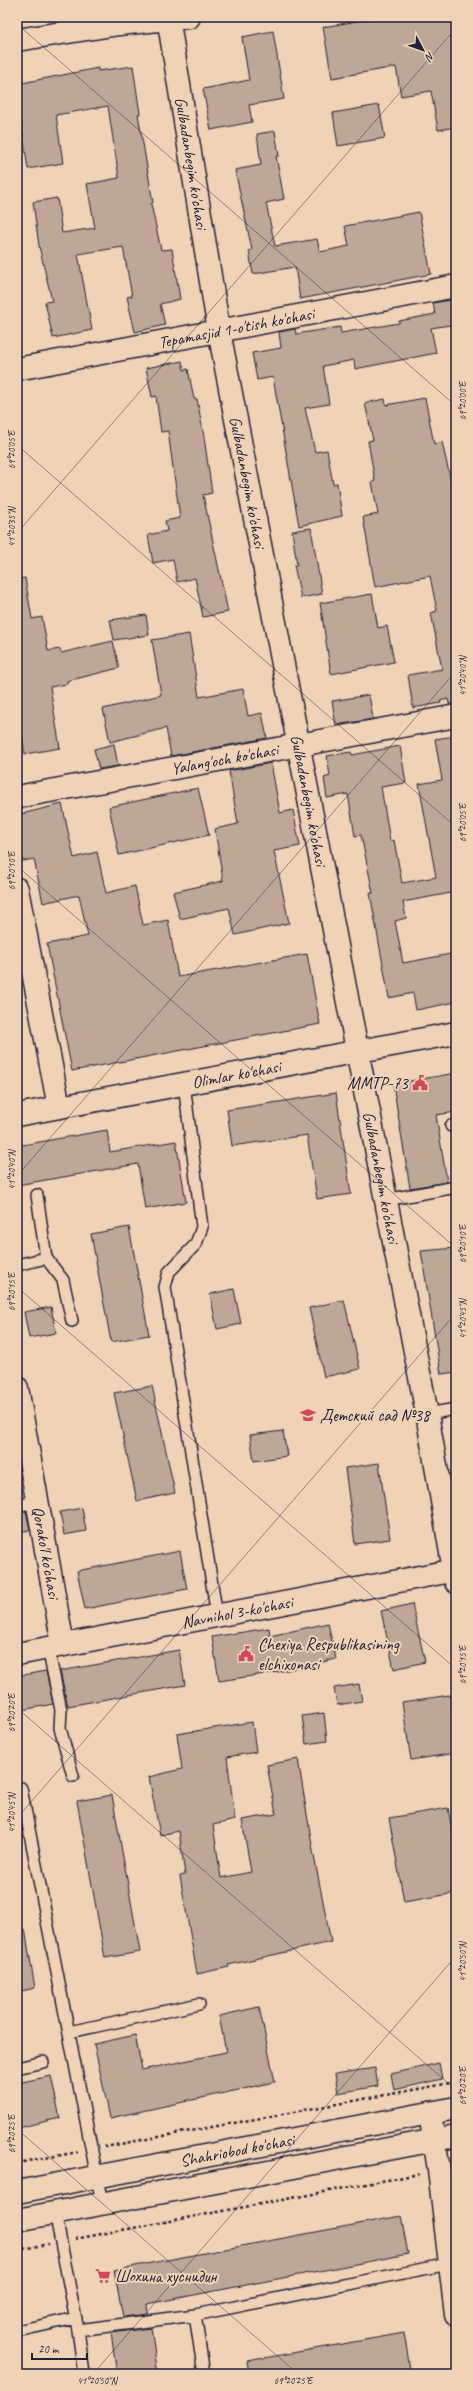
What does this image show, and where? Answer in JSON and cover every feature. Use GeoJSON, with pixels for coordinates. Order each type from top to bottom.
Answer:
{"type":"FeatureCollection","features":[{"type":"Feature","properties":{"kind":"street"},"geometry":{"type":"LineString","coordinates":[[17,40],[119,24],[175,18]]}},
{"type":"Feature","properties":{"kind":"street","name":"Gulbadanbegim ko'chasi"},"geometry":{"type":"LineString","coordinates":[[175,18],[219,331],[297,744],[427,1414],[455,1574]]}},
{"type":"Feature","properties":{"kind":"street","name":"Tepamasjid 1-o'tish ko'chasi"},"geometry":{"type":"LineString","coordinates":[[17,369],[456,286]]}},
{"type":"Feature","properties":{"kind":"street","name":"Yalang'och ko'chasi"},"geometry":{"type":"LineString","coordinates":[[17,797],[297,744],[456,716]]}},
{"type":"Feature","properties":{"kind":"street"},"geometry":{"type":"LineString","coordinates":[[17,889],[59,1107]]}},
{"type":"Feature","properties":{"kind":"street","name":"Olimlar ko'chasi"},"geometry":{"type":"LineString","coordinates":[[17,1115],[456,1033]]}},
{"type":"Feature","properties":{"kind":"street","name":"Qorako'l ko'chasi"},"geometry":{"type":"LineString","coordinates":[[17,1388],[27,1504],[56,1646]]}},
{"type":"Feature","properties":{"kind":"street","name":"Navnihol 3-ko'chasi"},"geometry":{"type":"LineString","coordinates":[[17,1654],[217,1616],[455,1574]]}},
{"type":"Feature","properties":{"kind":"street","name":"Shahriobod ko'chasi"},"geometry":{"type":"LineString","coordinates":[[17,2192],[456,2108]]}},
{"type":"Feature","properties":{"kind":"street"},"geometry":{"type":"LineString","coordinates":[[430,2113],[452,2264],[456,2315]]}},
{"type":"Feature","properties":{"kind":"street","name":"Shahriobod ko'chasi"},"geometry":{"type":"LineString","coordinates":[[17,2220],[456,2136]]}},
{"type":"Feature","properties":{"kind":"lane"},"geometry":{"type":"LineString","coordinates":[[184,1084],[202,1227],[196,1244],[169,1272],[165,1288],[217,1616]]}},
{"type":"Feature","properties":{"kind":"lane"},"geometry":{"type":"LineString","coordinates":[[386,1200],[456,1187]]}},
{"type":"Feature","properties":{"kind":"lane"},"geometry":{"type":"LineString","coordinates":[[37,1195],[46,1258],[63,1280],[72,1321]]}},
{"type":"Feature","properties":{"kind":"lane"},"geometry":{"type":"LineString","coordinates":[[17,1265],[46,1258]]}},
{"type":"Feature","properties":{"kind":"lane"},"geometry":{"type":"LineString","coordinates":[[427,1414],[456,1409]]}},
{"type":"Feature","properties":{"kind":"lane"},"geometry":{"type":"LineString","coordinates":[[56,1646],[61,1710],[60,1728],[73,1776]]}},
{"type":"Feature","properties":{"kind":"lane"},"geometry":{"type":"LineString","coordinates":[[21,1788],[102,2203]]}},
{"type":"Feature","properties":{"kind":"lane"},"geometry":{"type":"LineString","coordinates":[[69,2032],[200,2004]]}},
{"type":"Feature","properties":{"kind":"lane"},"geometry":{"type":"LineString","coordinates":[[17,2068],[43,2062]]}},
{"type":"Feature","properties":{"kind":"lane"},"geometry":{"type":"LineString","coordinates":[[54,2212],[76,2318],[84,2374]]}},
{"type":"Feature","properties":{"kind":"lane"},"geometry":{"type":"LineString","coordinates":[[78,2330],[195,2315],[452,2264]]}},
{"type":"Feature","properties":{"kind":"lane"},"geometry":{"type":"LineString","coordinates":[[195,2315],[204,2374]]}},
{"type":"Feature","properties":{"kind":"lane"},"geometry":{"type":"LineString","coordinates":[[17,2331],[76,2318]]}},
{"type":"Feature","properties":{"kind":"path"},"geometry":{"type":"LineString","coordinates":[[17,2163],[456,2082]]}},
{"type":"Feature","properties":{"kind":"path"},"geometry":{"type":"LineString","coordinates":[[17,2250],[439,2170]]}},
{"type":"Feature","properties":{"kind":"building"},"geometry":{"type":"Polygon","coordinates":[[[380,17],[453,17],[456,33],[456,127],[438,130],[431,91],[401,96],[396,67],[332,78],[323,27],[380,17]]]}},
{"type":"Feature","properties":{"kind":"building"},"geometry":{"type":"Polygon","coordinates":[[[273,31],[284,99],[249,105],[252,122],[211,130],[203,89],[249,80],[242,37],[273,31]]]}},
{"type":"Feature","properties":{"kind":"building"},"geometry":{"type":"Polygon","coordinates":[[[133,66],[140,114],[138,114],[153,203],[151,204],[161,250],[172,249],[180,299],[160,304],[165,325],[135,332],[127,297],[132,296],[123,247],[78,254],[92,330],[53,338],[45,302],[52,301],[39,246],[33,202],[57,198],[62,233],[95,228],[87,184],[119,178],[108,106],[56,115],[63,163],[28,169],[21,121],[17,121],[17,84],[98,68],[98,71],[133,66]]]}},
{"type":"Feature","properties":{"kind":"building"},"geometry":{"type":"Polygon","coordinates":[[[379,105],[385,138],[338,146],[333,113],[379,105]]]}},
{"type":"Feature","properties":{"kind":"building"},"geometry":{"type":"Polygon","coordinates":[[[275,131],[279,156],[276,156],[284,199],[266,203],[275,246],[317,239],[320,252],[349,246],[345,226],[419,212],[431,274],[300,299],[295,267],[253,274],[249,251],[252,250],[235,170],[261,165],[257,134],[275,131]]]}},
{"type":"Feature","properties":{"kind":"building"},"geometry":{"type":"Polygon","coordinates":[[[456,299],[456,324],[431,328],[436,353],[355,369],[354,360],[323,366],[329,404],[305,408],[315,452],[327,450],[333,484],[337,483],[342,516],[299,526],[273,377],[257,380],[252,353],[281,348],[279,332],[295,329],[296,334],[340,327],[341,333],[399,323],[399,321],[435,314],[433,303],[456,299]]]}},
{"type":"Feature","properties":{"kind":"building"},"geometry":{"type":"Polygon","coordinates":[[[182,361],[184,370],[188,369],[194,399],[197,399],[204,437],[212,493],[203,495],[228,612],[203,617],[195,578],[177,582],[173,559],[153,563],[148,535],[167,531],[165,521],[180,518],[168,431],[161,432],[156,396],[152,397],[146,368],[182,361]]]}},
{"type":"Feature","properties":{"kind":"building"},"geometry":{"type":"Polygon","coordinates":[[[425,398],[434,444],[442,442],[456,504],[456,703],[449,704],[448,699],[440,701],[441,703],[413,708],[408,675],[442,669],[431,613],[437,611],[430,576],[375,587],[363,517],[378,514],[372,482],[375,481],[368,441],[373,440],[365,403],[385,399],[386,405],[425,398]]]}},
{"type":"Feature","properties":{"kind":"building"},"geometry":{"type":"Polygon","coordinates":[[[311,528],[322,594],[301,598],[294,565],[297,565],[292,531],[311,528]]]}},
{"type":"Feature","properties":{"kind":"building"},"geometry":{"type":"Polygon","coordinates":[[[25,578],[32,619],[42,617],[48,651],[60,649],[61,653],[113,641],[119,668],[67,681],[67,684],[50,687],[60,748],[25,754],[17,706],[17,579],[25,578]]]}},
{"type":"Feature","properties":{"kind":"building"},"geometry":{"type":"Polygon","coordinates":[[[372,594],[378,628],[387,626],[394,662],[331,674],[320,603],[372,594]]]}},
{"type":"Feature","properties":{"kind":"building"},"geometry":{"type":"Polygon","coordinates":[[[146,615],[149,635],[114,640],[110,620],[146,615]]]}},
{"type":"Feature","properties":{"kind":"building"},"geometry":{"type":"Polygon","coordinates":[[[189,634],[199,697],[243,689],[248,716],[262,713],[267,738],[171,756],[166,728],[110,742],[103,709],[161,695],[152,640],[189,634]]]}},
{"type":"Feature","properties":{"kind":"building"},"geometry":{"type":"Polygon","coordinates":[[[369,695],[373,719],[336,725],[332,701],[369,695]]]}},
{"type":"Feature","properties":{"kind":"building"},"geometry":{"type":"Polygon","coordinates":[[[456,736],[456,892],[403,902],[406,918],[395,921],[403,963],[456,953],[456,1002],[416,1010],[413,993],[389,998],[370,893],[373,893],[361,835],[355,836],[348,794],[327,798],[324,778],[330,776],[327,756],[351,752],[352,755],[400,746],[406,783],[381,787],[390,841],[394,840],[402,883],[436,877],[419,784],[442,780],[435,739],[456,736]]]}},
{"type":"Feature","properties":{"kind":"building"},"geometry":{"type":"Polygon","coordinates":[[[114,744],[118,766],[99,769],[94,749],[114,744]]]}},
{"type":"Feature","properties":{"kind":"building"},"geometry":{"type":"Polygon","coordinates":[[[271,763],[280,813],[293,810],[300,846],[274,851],[289,923],[235,935],[229,908],[180,919],[173,892],[223,881],[215,829],[238,824],[229,771],[271,763]]]}},
{"type":"Feature","properties":{"kind":"building"},"geometry":{"type":"Polygon","coordinates":[[[198,788],[209,835],[119,855],[109,807],[198,788]]]}},
{"type":"Feature","properties":{"kind":"building"},"geometry":{"type":"Polygon","coordinates":[[[62,804],[74,858],[97,852],[106,893],[135,886],[143,925],[168,920],[178,977],[307,954],[320,1024],[72,1071],[47,944],[88,936],[79,895],[43,903],[34,859],[17,862],[17,815],[62,804]]]}},
{"type":"Feature","properties":{"kind":"building"},"geometry":{"type":"Polygon","coordinates":[[[456,1073],[456,1112],[436,1115],[447,1182],[410,1188],[393,1084],[456,1073]]]}},
{"type":"Feature","properties":{"kind":"building"},"geometry":{"type":"Polygon","coordinates":[[[336,1093],[351,1194],[317,1199],[307,1135],[232,1146],[227,1110],[336,1093]]]}},
{"type":"Feature","properties":{"kind":"building"},"geometry":{"type":"Polygon","coordinates":[[[107,1130],[110,1152],[176,1141],[186,1202],[145,1209],[138,1164],[17,1185],[17,1146],[107,1130]]]}},
{"type":"Feature","properties":{"kind":"building"},"geometry":{"type":"Polygon","coordinates":[[[129,1227],[149,1335],[111,1342],[91,1234],[129,1227]]]}},
{"type":"Feature","properties":{"kind":"building"},"geometry":{"type":"Polygon","coordinates":[[[456,1248],[456,1372],[441,1374],[421,1251],[456,1248]]]}},
{"type":"Feature","properties":{"kind":"building"},"geometry":{"type":"Polygon","coordinates":[[[234,1289],[241,1324],[217,1329],[210,1294],[234,1289]]]}},
{"type":"Feature","properties":{"kind":"building"},"geometry":{"type":"Polygon","coordinates":[[[344,1300],[360,1369],[324,1377],[309,1308],[344,1300]]]}},
{"type":"Feature","properties":{"kind":"building"},"geometry":{"type":"Polygon","coordinates":[[[51,1307],[56,1333],[29,1338],[24,1312],[51,1307]]]}},
{"type":"Feature","properties":{"kind":"building"},"geometry":{"type":"Polygon","coordinates":[[[152,1386],[175,1493],[137,1501],[114,1393],[152,1386]]]}},
{"type":"Feature","properties":{"kind":"building"},"geometry":{"type":"Polygon","coordinates":[[[283,1431],[287,1456],[254,1461],[250,1435],[283,1431]]]}},
{"type":"Feature","properties":{"kind":"building"},"geometry":{"type":"Polygon","coordinates":[[[379,1463],[390,1539],[355,1544],[345,1468],[379,1463]]]}},
{"type":"Feature","properties":{"kind":"building"},"geometry":{"type":"Polygon","coordinates":[[[82,1508],[86,1531],[64,1535],[60,1512],[82,1508]]]}},
{"type":"Feature","properties":{"kind":"building"},"geometry":{"type":"Polygon","coordinates":[[[26,1511],[30,1530],[17,1532],[17,1512],[26,1511]]]}},
{"type":"Feature","properties":{"kind":"building"},"geometry":{"type":"Polygon","coordinates":[[[180,1551],[187,1589],[85,1609],[77,1571],[180,1551]]]}},
{"type":"Feature","properties":{"kind":"building"},"geometry":{"type":"Polygon","coordinates":[[[412,1604],[425,1662],[394,1669],[381,1611],[412,1604]]]}},
{"type":"Feature","properties":{"kind":"building"},"geometry":{"type":"Polygon","coordinates":[[[328,1623],[336,1659],[278,1672],[219,1681],[212,1637],[269,1628],[270,1636],[328,1623]]]}},
{"type":"Feature","properties":{"kind":"building"},"geometry":{"type":"Polygon","coordinates":[[[179,1650],[185,1685],[68,1706],[60,1671],[179,1650]]]}},
{"type":"Feature","properties":{"kind":"building"},"geometry":{"type":"Polygon","coordinates":[[[46,1671],[53,1704],[17,1711],[17,1676],[46,1671]]]}},
{"type":"Feature","properties":{"kind":"building"},"geometry":{"type":"Polygon","coordinates":[[[359,1684],[362,1701],[337,1705],[334,1688],[359,1684]]]}},
{"type":"Feature","properties":{"kind":"building"},"geometry":{"type":"Polygon","coordinates":[[[450,1695],[456,1732],[456,1753],[411,1760],[402,1702],[450,1695]]]}},
{"type":"Feature","properties":{"kind":"building"},"geometry":{"type":"Polygon","coordinates":[[[324,1713],[327,1741],[306,1744],[302,1716],[324,1713]]]}},
{"type":"Feature","properties":{"kind":"building"},"geometry":{"type":"Polygon","coordinates":[[[252,1722],[256,1752],[227,1757],[235,1820],[213,1825],[221,1878],[251,1872],[242,1820],[276,1814],[267,1765],[298,1759],[313,1851],[331,1942],[228,1965],[229,1967],[197,1974],[180,1876],[185,1875],[179,1831],[160,1835],[149,1777],[182,1769],[177,1734],[252,1722]]]}},
{"type":"Feature","properties":{"kind":"building"},"geometry":{"type":"Polygon","coordinates":[[[112,1795],[140,1952],[105,1958],[77,1801],[112,1795]]]}},
{"type":"Feature","properties":{"kind":"building"},"geometry":{"type":"Polygon","coordinates":[[[448,1808],[456,1853],[456,1893],[404,1902],[389,1818],[448,1808]]]}},
{"type":"Feature","properties":{"kind":"building"},"geometry":{"type":"Polygon","coordinates":[[[25,1929],[35,1988],[17,1992],[17,1930],[25,1929]]]}},
{"type":"Feature","properties":{"kind":"building"},"geometry":{"type":"Polygon","coordinates":[[[259,2007],[275,2082],[110,2118],[94,2044],[135,2035],[142,2070],[226,2052],[219,2016],[259,2007]]]}},
{"type":"Feature","properties":{"kind":"building"},"geometry":{"type":"Polygon","coordinates":[[[439,2063],[442,2079],[394,2090],[391,2074],[439,2063]]]}},
{"type":"Feature","properties":{"kind":"building"},"geometry":{"type":"Polygon","coordinates":[[[375,2068],[378,2086],[338,2093],[335,2074],[375,2068]]]}},
{"type":"Feature","properties":{"kind":"building"},"geometry":{"type":"Polygon","coordinates":[[[51,2076],[60,2118],[17,2128],[17,2083],[51,2076]]]}},
{"type":"Feature","properties":{"kind":"building"},"geometry":{"type":"Polygon","coordinates":[[[401,2216],[408,2254],[147,2304],[148,2314],[123,2317],[114,2270],[401,2216]]]}},
{"type":"Feature","properties":{"kind":"building"},"geometry":{"type":"Polygon","coordinates":[[[151,2328],[158,2374],[117,2374],[111,2333],[151,2328]]]}},
{"type":"Feature","properties":{"kind":"building"},"geometry":{"type":"Polygon","coordinates":[[[404,2333],[410,2369],[384,2374],[249,2374],[247,2361],[404,2333]]]}},
{"type":"Feature","properties":{"kind":"place","name":"MMTP-73"},"geometry":{"type":"Point","coordinates":[420,1083]}},
{"type":"Feature","properties":{"kind":"place","name":"Детский сад №38"},"geometry":{"type":"Point","coordinates":[308,1415]}},
{"type":"Feature","properties":{"kind":"place","name":"Chexiya Respublikasining elchixonasi"},"geometry":{"type":"Point","coordinates":[246,1654]}},
{"type":"Feature","properties":{"kind":"place","name":"Шохина хуснидин"},"geometry":{"type":"Point","coordinates":[103,2276]}}]}
